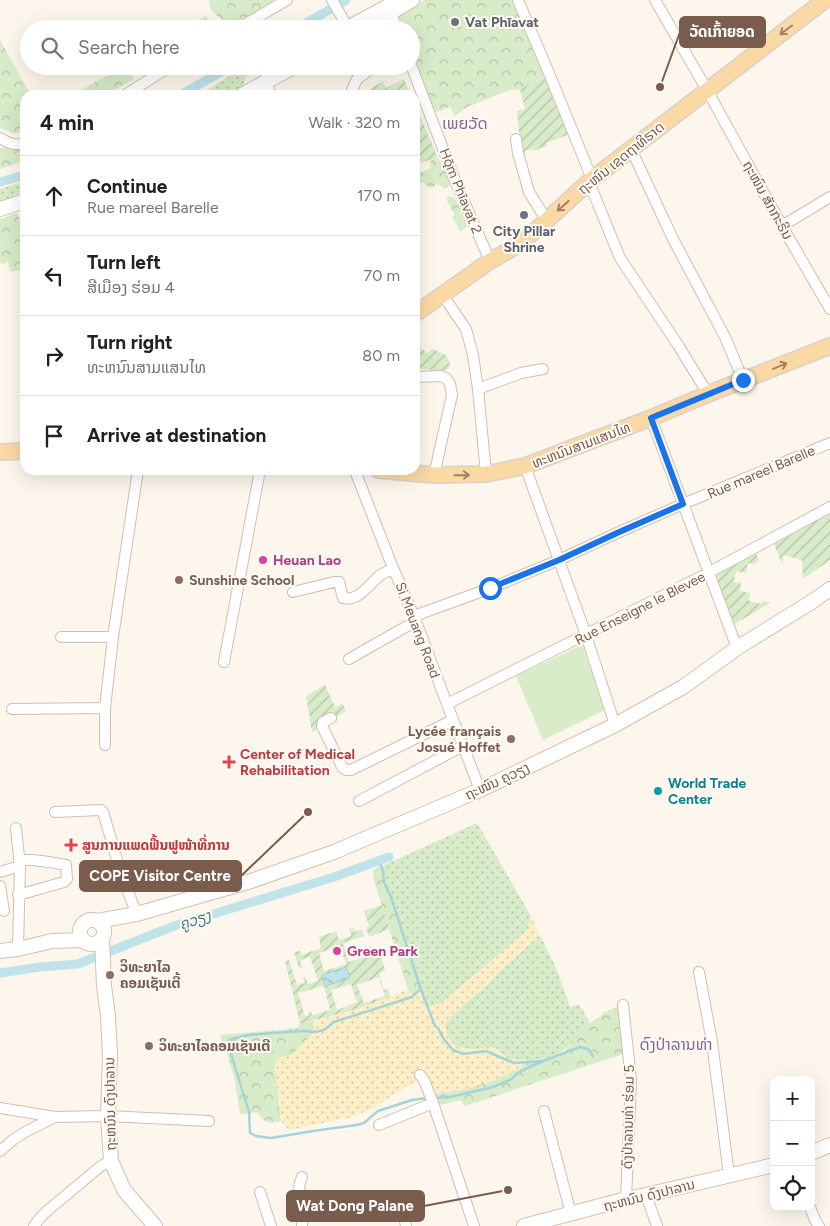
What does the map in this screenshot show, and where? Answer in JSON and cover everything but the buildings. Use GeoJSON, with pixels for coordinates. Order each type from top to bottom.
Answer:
{"type":"FeatureCollection","features":[{"type":"Feature","properties":{"kind":"main road","name":"ຖະໜົນ ເຊດຖາທິຣາດ"},"geometry":{"type":"LineString","coordinates":[[420,310],[490,261],[513,248],[631,149],[825,0]]}},
{"type":"Feature","properties":{"kind":"main road","name":"ທະຫນົນສາມແສນໄທ"},"geometry":{"type":"LineString","coordinates":[[420,474],[486,474],[525,466],[830,346]]}},
{"type":"Feature","properties":{"kind":"main road"},"geometry":{"type":"LineString","coordinates":[[0,442],[20,441]]}},
{"type":"Feature","properties":{"kind":"main road"},"geometry":{"type":"LineString","coordinates":[[0,452],[20,452]]}},
{"type":"Feature","properties":{"kind":"street"},"geometry":{"type":"LineString","coordinates":[[253,20],[288,0]]}},
{"type":"Feature","properties":{"kind":"street"},"geometry":{"type":"LineString","coordinates":[[332,0],[342,20]]}},
{"type":"Feature","properties":{"kind":"street"},"geometry":{"type":"LineString","coordinates":[[355,20],[412,0]]}},
{"type":"Feature","properties":{"kind":"street"},"geometry":{"type":"LineString","coordinates":[[518,0],[551,78],[620,258],[708,394]]}},
{"type":"Feature","properties":{"kind":"street","name":"ຖະໜົນ ສັກກະຣິນ"},"geometry":{"type":"LineString","coordinates":[[655,0],[708,90],[782,226],[830,308]]}},
{"type":"Feature","properties":{"kind":"street"},"geometry":{"type":"LineString","coordinates":[[375,20],[393,6]]}},
{"type":"Feature","properties":{"kind":"street"},"geometry":{"type":"LineString","coordinates":[[393,6],[395,20]]}},
{"type":"Feature","properties":{"kind":"street"},"geometry":{"type":"LineString","coordinates":[[133,90],[157,75]]}},
{"type":"Feature","properties":{"kind":"street"},"geometry":{"type":"LineString","coordinates":[[265,88],[273,75]]}},
{"type":"Feature","properties":{"kind":"street"},"geometry":{"type":"LineString","coordinates":[[265,88],[282,75]]}},
{"type":"Feature","properties":{"kind":"street"},"geometry":{"type":"LineString","coordinates":[[352,90],[357,79],[363,75]]}},
{"type":"Feature","properties":{"kind":"street","name":"Hǭm Phīavat 2"},"geometry":{"type":"LineString","coordinates":[[415,75],[456,183],[490,261]]}},
{"type":"Feature","properties":{"kind":"street"},"geometry":{"type":"LineString","coordinates":[[0,138],[8,143],[20,144]]}},
{"type":"Feature","properties":{"kind":"street"},"geometry":{"type":"LineString","coordinates":[[516,139],[529,192],[547,220]]}},
{"type":"Feature","properties":{"kind":"street"},"geometry":{"type":"LineString","coordinates":[[631,149],[724,337],[743,380]]}},
{"type":"Feature","properties":{"kind":"street"},"geometry":{"type":"LineString","coordinates":[[782,226],[830,197]]}},
{"type":"Feature","properties":{"kind":"street"},"geometry":{"type":"LineString","coordinates":[[0,209],[20,203]]}},
{"type":"Feature","properties":{"kind":"street"},"geometry":{"type":"LineString","coordinates":[[442,294],[466,329],[473,355],[486,474]]}},
{"type":"Feature","properties":{"kind":"street"},"geometry":{"type":"LineString","coordinates":[[478,388],[521,373],[543,368]]}},
{"type":"Feature","properties":{"kind":"street"},"geometry":{"type":"LineString","coordinates":[[420,377],[441,376],[447,379],[452,395],[434,475]]}},
{"type":"Feature","properties":{"kind":"street"},"geometry":{"type":"LineString","coordinates":[[651,418],[737,648]]}},
{"type":"Feature","properties":{"kind":"street","name":"Rue mareel Barelle"},"geometry":{"type":"LineString","coordinates":[[349,659],[415,619],[559,560],[683,504],[830,443]]}},
{"type":"Feature","properties":{"kind":"street"},"geometry":{"type":"LineString","coordinates":[[525,466],[586,634],[615,725]]}},
{"type":"Feature","properties":{"kind":"street"},"geometry":{"type":"LineString","coordinates":[[105,745],[105,708],[113,637],[137,475]]}},
{"type":"Feature","properties":{"kind":"street"},"geometry":{"type":"LineString","coordinates":[[224,662],[259,475]]}},
{"type":"Feature","properties":{"kind":"street","name":"Si Meuang Road"},"geometry":{"type":"LineString","coordinates":[[358,475],[480,790]]}},
{"type":"Feature","properties":{"kind":"street","name":"Rue Enseigne le Blevee"},"geometry":{"type":"LineString","coordinates":[[447,704],[708,574],[830,507]]}},
{"type":"Feature","properties":{"kind":"street"},"geometry":{"type":"LineString","coordinates":[[293,592],[339,582],[343,598],[347,600],[356,597],[381,574],[394,568]]}},
{"type":"Feature","properties":{"kind":"street","name":"ຖະໜົນ ຄູວຽງ"},"geometry":{"type":"LineString","coordinates":[[0,951],[52,941],[90,922],[137,914],[251,881],[334,852],[480,790],[615,725],[683,687],[737,648],[828,594]]}},
{"type":"Feature","properties":{"kind":"street"},"geometry":{"type":"LineString","coordinates":[[61,637],[113,637]]}},
{"type":"Feature","properties":{"kind":"street"},"geometry":{"type":"LineString","coordinates":[[12,709],[105,708]]}},
{"type":"Feature","properties":{"kind":"street"},"geometry":{"type":"LineString","coordinates":[[331,718],[323,722],[322,726],[342,767],[346,770],[351,770],[453,720]]}},
{"type":"Feature","properties":{"kind":"street"},"geometry":{"type":"LineString","coordinates":[[359,801],[463,746]]}},
{"type":"Feature","properties":{"kind":"street"},"geometry":{"type":"LineString","coordinates":[[55,812],[101,810],[103,812],[123,880],[137,914]]}},
{"type":"Feature","properties":{"kind":"street"},"geometry":{"type":"LineString","coordinates":[[16,828],[20,863],[18,949]]}},
{"type":"Feature","properties":{"kind":"street"},"geometry":{"type":"LineString","coordinates":[[0,872],[29,859],[66,865],[67,879],[64,882],[18,895]]}},
{"type":"Feature","properties":{"kind":"street"},"geometry":{"type":"LineString","coordinates":[[0,886],[4,912]]}},
{"type":"Feature","properties":{"kind":"street","name":"ຖະໜົນ ຄູວຽງ"},"geometry":{"type":"LineString","coordinates":[[52,941],[96,942],[137,914]]}},
{"type":"Feature","properties":{"kind":"street"},"geometry":{"type":"LineString","coordinates":[[90,922],[102,925],[96,942]]}},
{"type":"Feature","properties":{"kind":"street","name":"ຖະຫນົນ ດົງປາລານ"},"geometry":{"type":"LineString","coordinates":[[90,922],[80,931],[80,935],[96,942],[103,967],[110,1056],[108,1116],[111,1161],[124,1190],[155,1226]]}},
{"type":"Feature","properties":{"kind":"street"},"geometry":{"type":"LineString","coordinates":[[699,972],[712,1042],[729,1175]]}},
{"type":"Feature","properties":{"kind":"street","name":"ດົງປ່າລານທ່າ ຮ່ອມ 5"},"geometry":{"type":"LineString","coordinates":[[623,1005],[631,1080],[626,1199]]}},
{"type":"Feature","properties":{"kind":"street"},"geometry":{"type":"LineString","coordinates":[[420,1075],[433,1102],[474,1226]]}},
{"type":"Feature","properties":{"kind":"street"},"geometry":{"type":"LineString","coordinates":[[379,1125],[433,1102]]}},
{"type":"Feature","properties":{"kind":"street"},"geometry":{"type":"LineString","coordinates":[[0,1108],[55,1117],[108,1116],[209,1121]]}},
{"type":"Feature","properties":{"kind":"street"},"geometry":{"type":"LineString","coordinates":[[544,1111],[571,1214]]}},
{"type":"Feature","properties":{"kind":"street"},"geometry":{"type":"LineString","coordinates":[[0,1151],[14,1139],[55,1117]]}},
{"type":"Feature","properties":{"kind":"street"},"geometry":{"type":"LineString","coordinates":[[815,1151],[830,1145]]}},
{"type":"Feature","properties":{"kind":"street"},"geometry":{"type":"LineString","coordinates":[[34,1226],[47,1211],[101,1166],[111,1161]]}},
{"type":"Feature","properties":{"kind":"street","name":"ຖະຫນົນ ດົງປາລານ"},"geometry":{"type":"LineString","coordinates":[[524,1226],[626,1199],[770,1166]]}},
{"type":"Feature","properties":{"kind":"street"},"geometry":{"type":"LineString","coordinates":[[302,1177],[298,1192],[303,1212],[302,1226]]}},
{"type":"Feature","properties":{"kind":"street"},"geometry":{"type":"LineString","coordinates":[[260,1192],[271,1226]]}},
{"type":"Feature","properties":{"kind":"street"},"geometry":{"type":"LineString","coordinates":[[646,1195],[657,1226]]}},
{"type":"Feature","properties":{"kind":"street"},"geometry":{"type":"LineString","coordinates":[[400,1198],[406,1226]]}},
{"type":"Feature","properties":{"kind":"street"},"geometry":{"type":"LineString","coordinates":[[812,1211],[819,1226]]}},
{"type":"Feature","properties":{"kind":"green space"},"geometry":{"type":"Polygon","coordinates":[[[209,0],[276,0],[239,20],[222,20],[211,10],[209,0]]]}},
{"type":"Feature","properties":{"kind":"green space"},"geometry":{"type":"Polygon","coordinates":[[[425,0],[512,0],[545,76],[520,89],[510,90],[467,107],[455,116],[450,107],[434,113],[419,75],[420,20],[398,20],[396,15],[425,0]]]}},
{"type":"Feature","properties":{"kind":"green space"},"geometry":{"type":"Polygon","coordinates":[[[206,16],[208,20],[199,20],[206,16]]]}},
{"type":"Feature","properties":{"kind":"green space"},"geometry":{"type":"Polygon","coordinates":[[[0,40],[28,90],[20,90],[20,133],[12,133],[0,128],[0,40]]]}},
{"type":"Feature","properties":{"kind":"green space"},"geometry":{"type":"Polygon","coordinates":[[[108,75],[131,75],[134,79],[115,90],[82,90],[108,75]]]}},
{"type":"Feature","properties":{"kind":"green space"},"geometry":{"type":"Polygon","coordinates":[[[231,75],[249,75],[242,87],[237,90],[207,90],[231,75]]]}},
{"type":"Feature","properties":{"kind":"green space"},"geometry":{"type":"Polygon","coordinates":[[[545,76],[568,135],[546,143],[547,146],[533,151],[533,149],[525,151],[524,155],[521,154],[517,111],[525,109],[520,89],[545,76]]]}},
{"type":"Feature","properties":{"kind":"green space"},"geometry":{"type":"Polygon","coordinates":[[[404,79],[409,90],[369,90],[383,81],[386,88],[404,79]]]}},
{"type":"Feature","properties":{"kind":"green space"},"geometry":{"type":"Polygon","coordinates":[[[420,116],[438,158],[420,163],[420,116]]]}},
{"type":"Feature","properties":{"kind":"green space"},"geometry":{"type":"Polygon","coordinates":[[[20,146],[20,163],[0,169],[0,148],[20,146]]]}},
{"type":"Feature","properties":{"kind":"green space"},"geometry":{"type":"Polygon","coordinates":[[[438,158],[447,173],[450,185],[446,189],[436,184],[433,188],[426,186],[424,182],[420,183],[420,173],[431,168],[430,161],[438,158]]]}},
{"type":"Feature","properties":{"kind":"green space"},"geometry":{"type":"Polygon","coordinates":[[[20,183],[20,194],[0,201],[0,189],[20,183]]]}},
{"type":"Feature","properties":{"kind":"green space"},"geometry":{"type":"Polygon","coordinates":[[[448,196],[453,197],[457,202],[467,226],[462,231],[460,231],[452,217],[455,215],[447,201],[448,196]]]}},
{"type":"Feature","properties":{"kind":"green space"},"geometry":{"type":"Polygon","coordinates":[[[17,213],[20,219],[20,270],[11,272],[8,262],[1,264],[0,219],[17,213]]]}},
{"type":"Feature","properties":{"kind":"green space"},"geometry":{"type":"Polygon","coordinates":[[[420,346],[427,353],[433,349],[445,355],[450,367],[445,371],[420,369],[420,346]]]}},
{"type":"Feature","properties":{"kind":"green space"},"geometry":{"type":"Polygon","coordinates":[[[830,510],[830,560],[803,579],[802,560],[783,555],[782,564],[774,544],[830,510]]]}},
{"type":"Feature","properties":{"kind":"green space"},"geometry":{"type":"Polygon","coordinates":[[[755,550],[759,561],[756,564],[748,563],[746,573],[736,571],[734,582],[741,583],[740,591],[750,593],[749,601],[762,604],[762,601],[770,603],[735,624],[712,576],[755,550]]]}},
{"type":"Feature","properties":{"kind":"green space"},"geometry":{"type":"Polygon","coordinates":[[[582,645],[605,710],[543,740],[516,676],[582,645]]]}},
{"type":"Feature","properties":{"kind":"green space"},"geometry":{"type":"Polygon","coordinates":[[[325,685],[335,707],[343,704],[346,711],[337,717],[338,720],[312,732],[306,696],[325,685]]]}},
{"type":"Feature","properties":{"kind":"green space"},"geometry":{"type":"Polygon","coordinates":[[[477,823],[531,916],[527,931],[440,1004],[427,1007],[391,897],[384,882],[383,871],[373,870],[477,823]]]}},
{"type":"Feature","properties":{"kind":"green space"},"geometry":{"type":"Polygon","coordinates":[[[373,870],[383,871],[421,990],[411,993],[408,990],[373,877],[373,870]]]}},
{"type":"Feature","properties":{"kind":"green space"},"geometry":{"type":"Polygon","coordinates":[[[382,905],[389,929],[369,937],[366,928],[369,926],[364,911],[382,905]]]}},
{"type":"Feature","properties":{"kind":"green space"},"geometry":{"type":"Polygon","coordinates":[[[354,927],[355,932],[362,929],[364,936],[343,943],[349,962],[370,955],[368,947],[374,946],[376,953],[384,950],[385,954],[381,956],[385,970],[379,974],[384,990],[388,989],[390,997],[350,1011],[300,1024],[285,961],[289,960],[297,985],[305,983],[303,977],[305,977],[308,984],[318,981],[310,957],[300,960],[302,967],[299,968],[294,952],[301,951],[301,955],[321,948],[319,937],[336,931],[339,940],[351,936],[349,929],[354,927]],[[340,946],[319,953],[324,971],[346,964],[340,946]],[[379,977],[357,985],[364,1003],[385,996],[379,977]],[[351,984],[331,990],[337,1010],[357,1002],[351,984]],[[324,986],[298,993],[305,1016],[309,1015],[311,1011],[312,1015],[330,1010],[324,986]]]}},
{"type":"Feature","properties":{"kind":"green space"},"geometry":{"type":"Polygon","coordinates":[[[540,935],[557,970],[570,1007],[579,1004],[590,1023],[571,1044],[557,1054],[540,1059],[515,1060],[508,1058],[494,1048],[473,1049],[455,1046],[447,1035],[445,1025],[453,1014],[540,935]]]}},
{"type":"Feature","properties":{"kind":"green space"},"geometry":{"type":"Polygon","coordinates":[[[623,1005],[629,1052],[465,1106],[461,1100],[440,1105],[435,1094],[466,1089],[523,1067],[519,1061],[538,1060],[565,1051],[590,1023],[604,1012],[623,1005]]]}},
{"type":"Feature","properties":{"kind":"green space"},"geometry":{"type":"Polygon","coordinates":[[[314,1021],[315,1032],[292,1055],[279,1058],[275,1064],[281,1121],[267,1122],[257,1112],[240,1114],[235,1081],[226,1050],[223,1050],[220,1035],[298,1028],[300,1024],[314,1021]]]}},
{"type":"Feature","properties":{"kind":"sand"},"geometry":{"type":"Polygon","coordinates":[[[531,916],[540,935],[453,1014],[445,1025],[447,1035],[455,1046],[467,1049],[487,1047],[496,1049],[509,1059],[519,1061],[523,1067],[495,1080],[466,1089],[435,1094],[426,1075],[373,1108],[353,1117],[289,1130],[281,1121],[275,1064],[279,1058],[292,1055],[315,1032],[314,1021],[350,1011],[408,990],[411,993],[421,990],[427,1007],[440,1004],[527,931],[531,916]]]}},
{"type":"Feature","properties":{"kind":"water"},"geometry":{"type":"Polygon","coordinates":[[[346,967],[350,978],[325,986],[322,975],[346,967]]]}},
{"type":"Feature","properties":{"kind":"waterway"},"geometry":{"type":"LineString","coordinates":[[312,20],[346,0]]}},
{"type":"Feature","properties":{"kind":"waterway"},"geometry":{"type":"LineString","coordinates":[[190,90],[215,75]]}},
{"type":"Feature","properties":{"kind":"waterway"},"geometry":{"type":"LineString","coordinates":[[0,182],[20,176]]}},
{"type":"Feature","properties":{"kind":"waterway","name":"ຄູວຽງ"},"geometry":{"type":"LineString","coordinates":[[0,973],[78,964],[174,926],[334,877],[389,857]]}},
{"type":"Feature","properties":{"kind":"waterway"},"geometry":{"type":"LineString","coordinates":[[379,860],[384,882],[391,897],[421,990]]}},
{"type":"Feature","properties":{"kind":"waterway"},"geometry":{"type":"LineString","coordinates":[[428,1098],[412,1100],[378,1111],[364,1123],[357,1125],[271,1138],[256,1136],[250,1133],[249,1112],[230,1051],[230,1043],[232,1039],[248,1035],[324,1030],[334,1022],[412,997],[421,990],[435,1026],[453,1050],[463,1054],[486,1051],[514,1063],[543,1061],[580,1047],[588,1049],[593,1056]]}},
{"type":"Feature","properties":{"kind":"waterway"},"geometry":{"type":"LineString","coordinates":[[434,1098],[450,1097],[493,1087],[510,1080],[521,1071],[543,1061]]}},
{"type":"Feature","properties":{"kind":"place","name":"Vat Phīavat"},"geometry":{"type":"Point","coordinates":[455,22]}},
{"type":"Feature","properties":{"kind":"place","name":"ວັດເກົ້າຍອດ"},"geometry":{"type":"Point","coordinates":[660,87]}},
{"type":"Feature","properties":{"kind":"place","name":"City Pillar Shrine"},"geometry":{"type":"Point","coordinates":[524,215]}},
{"type":"Feature","properties":{"kind":"place","name":"Heuan Lao"},"geometry":{"type":"Point","coordinates":[263,560]}},
{"type":"Feature","properties":{"kind":"place","name":"Sunshine School"},"geometry":{"type":"Point","coordinates":[179,580]}},
{"type":"Feature","properties":{"kind":"place","name":"Lycée français Josué Hoffet"},"geometry":{"type":"Point","coordinates":[511,739]}},
{"type":"Feature","properties":{"kind":"place","name":"Center of Medical Rehabilitation"},"geometry":{"type":"Point","coordinates":[229,762]}},
{"type":"Feature","properties":{"kind":"place","name":"World Trade Center"},"geometry":{"type":"Point","coordinates":[658,791]}},
{"type":"Feature","properties":{"kind":"place","name":"COPE Visitor Centre"},"geometry":{"type":"Point","coordinates":[308,812]}},
{"type":"Feature","properties":{"kind":"place","name":"ສູນການແພດຟື້ນຟູໜ້າທີ່ການ"},"geometry":{"type":"Point","coordinates":[71,845]}},
{"type":"Feature","properties":{"kind":"place","name":"Green Park"},"geometry":{"type":"Point","coordinates":[337,951]}},
{"type":"Feature","properties":{"kind":"place","name":"ວິທະຍາໄລ ຄອມເຊັນເຕີ້"},"geometry":{"type":"Point","coordinates":[110,975]}},
{"type":"Feature","properties":{"kind":"place","name":"ວິທະຍາໄລຄອມເຊັນເຕີ"},"geometry":{"type":"Point","coordinates":[149,1046]}},
{"type":"Feature","properties":{"kind":"place","name":"Wat Dong Palane"},"geometry":{"type":"Point","coordinates":[508,1190]}},
{"type":"Feature","properties":{"kind":"district","name":"ເພຍວັດ"},"geometry":{"type":"Point","coordinates":[465,123]}},
{"type":"Feature","properties":{"kind":"district","name":"ດົງປ່າລານທ່າ"},"geometry":{"type":"Point","coordinates":[676,1044]}},
{"type":"Feature","properties":{"kind":"route"},"geometry":{"type":"LineString","coordinates":[[490,588],[559,560],[683,504],[651,418],[743,380]]}}]}
